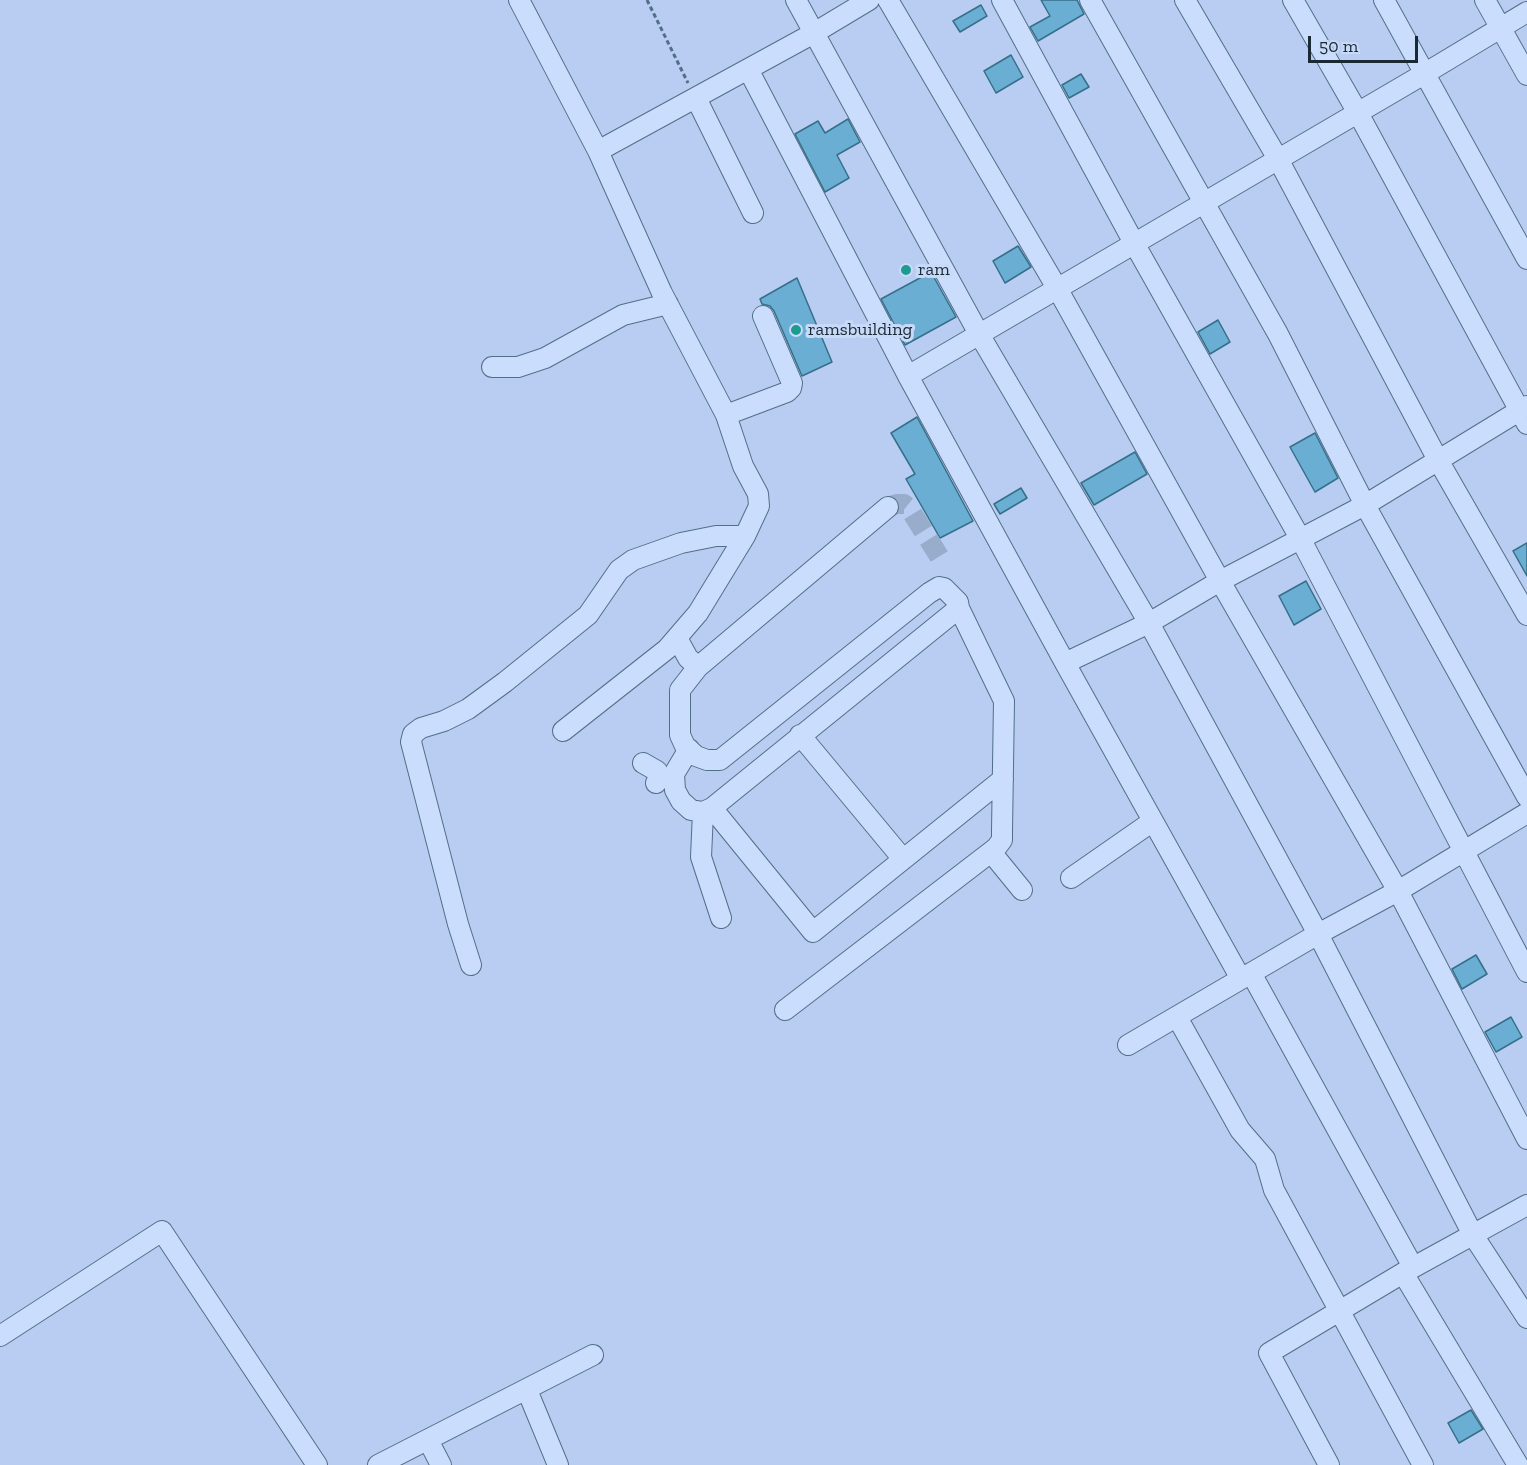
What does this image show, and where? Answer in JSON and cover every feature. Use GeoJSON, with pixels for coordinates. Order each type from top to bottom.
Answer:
{"type":"FeatureCollection","features":[{"type":"Feature","properties":{"kind":"street"},"geometry":{"type":"LineString","coordinates":[[519,0],[598,151],[668,304],[726,415],[743,466],[758,494],[759,506],[745,536],[698,613],[677,638],[667,649],[563,730]]}},
{"type":"Feature","properties":{"kind":"street"},"geometry":{"type":"LineString","coordinates":[[796,0],[979,334],[1149,623],[1318,934],[1473,1235],[1527,1318]]}},
{"type":"Feature","properties":{"kind":"street"},"geometry":{"type":"LineString","coordinates":[[598,151],[814,33],[869,0]]}},
{"type":"Feature","properties":{"kind":"street"},"geometry":{"type":"LineString","coordinates":[[888,0],[1057,288],[1220,581],[1398,891],[1527,1138]]}},
{"type":"Feature","properties":{"kind":"street"},"geometry":{"type":"LineString","coordinates":[[1002,0],[1134,243],[1300,538],[1527,972]]}},
{"type":"Feature","properties":{"kind":"street"},"geometry":{"type":"LineString","coordinates":[[1090,0],[1278,334],[1365,506],[1527,797]]}},
{"type":"Feature","properties":{"kind":"street"},"geometry":{"type":"LineString","coordinates":[[1185,0],[1278,159],[1438,460],[1527,615]]}},
{"type":"Feature","properties":{"kind":"street"},"geometry":{"type":"LineString","coordinates":[[1065,663],[1149,623],[1220,581],[1365,506],[1438,460],[1524,414],[1293,0]]}},
{"type":"Feature","properties":{"kind":"street"},"geometry":{"type":"LineString","coordinates":[[1384,0],[1527,259]]}},
{"type":"Feature","properties":{"kind":"street"},"geometry":{"type":"LineString","coordinates":[[1485,0],[1527,75]]}},
{"type":"Feature","properties":{"kind":"street"},"geometry":{"type":"LineString","coordinates":[[908,376],[1527,12]]}},
{"type":"Feature","properties":{"kind":"street"},"geometry":{"type":"LineString","coordinates":[[748,69],[908,376],[1065,663],[1153,821],[1246,976],[1518,1465]]}},
{"type":"Feature","properties":{"kind":"street"},"geometry":{"type":"LineString","coordinates":[[696,98],[753,213]]}},
{"type":"Feature","properties":{"kind":"street"},"geometry":{"type":"LineString","coordinates":[[492,367],[518,367],[545,357],[623,315],[668,304]]}},
{"type":"Feature","properties":{"kind":"street"},"geometry":{"type":"LineString","coordinates":[[726,415],[787,392],[791,388],[792,383],[763,316]]}},
{"type":"Feature","properties":{"kind":"street"},"geometry":{"type":"LineString","coordinates":[[785,1010],[991,852],[1002,840],[1004,701],[958,602],[944,588],[939,587],[929,593],[720,760],[707,760],[696,756],[689,750],[680,735],[680,690],[698,668],[888,507]]}},
{"type":"Feature","properties":{"kind":"street"},"geometry":{"type":"LineString","coordinates":[[471,965],[458,924],[411,742],[413,734],[421,728],[444,721],[468,709],[505,682],[588,615],[618,570],[633,560],[681,543],[716,536],[745,536]]}},
{"type":"Feature","properties":{"kind":"street"},"geometry":{"type":"LineString","coordinates":[[689,750],[674,774],[675,790],[681,801],[692,810],[707,810],[959,608]]}},
{"type":"Feature","properties":{"kind":"street"},"geometry":{"type":"LineString","coordinates":[[677,638],[688,658],[698,668]]}},
{"type":"Feature","properties":{"kind":"street"},"geometry":{"type":"LineString","coordinates":[[800,735],[903,859]]}},
{"type":"Feature","properties":{"kind":"street"},"geometry":{"type":"LineString","coordinates":[[652,773],[678,767]]}},
{"type":"Feature","properties":{"kind":"street"},"geometry":{"type":"LineString","coordinates":[[707,810],[813,932],[1003,779]]}},
{"type":"Feature","properties":{"kind":"street"},"geometry":{"type":"LineString","coordinates":[[707,810],[702,857],[721,918]]}},
{"type":"Feature","properties":{"kind":"street"},"geometry":{"type":"LineString","coordinates":[[1128,1045],[1318,934],[1398,891],[1527,813]]}},
{"type":"Feature","properties":{"kind":"street"},"geometry":{"type":"LineString","coordinates":[[1071,878],[1153,821]]}},
{"type":"Feature","properties":{"kind":"street"},"geometry":{"type":"LineString","coordinates":[[991,852],[1022,890]]}},
{"type":"Feature","properties":{"kind":"street"},"geometry":{"type":"LineString","coordinates":[[1177,1017],[1240,1130],[1265,1159],[1274,1191],[1423,1465]]}},
{"type":"Feature","properties":{"kind":"street"},"geometry":{"type":"LineString","coordinates":[[1329,1465],[1269,1353],[1408,1270],[1527,1205]]}},
{"type":"Feature","properties":{"kind":"street"},"geometry":{"type":"LineString","coordinates":[[0,1336],[162,1231],[317,1465]]}},
{"type":"Feature","properties":{"kind":"street"},"geometry":{"type":"LineString","coordinates":[[378,1465],[593,1355]]}},
{"type":"Feature","properties":{"kind":"street"},"geometry":{"type":"LineString","coordinates":[[527,1390],[558,1465]]}},
{"type":"Feature","properties":{"kind":"street"},"geometry":{"type":"LineString","coordinates":[[428,1440],[441,1465]]}},
{"type":"Feature","properties":{"kind":"path"},"geometry":{"type":"LineString","coordinates":[[646,0],[696,98]]}},
{"type":"Feature","properties":{"kind":"building"},"geometry":{"type":"Polygon","coordinates":[[[1041,0],[1077,0],[1084,14],[1038,41],[1030,27],[1050,16],[1041,0]]]}},
{"type":"Feature","properties":{"kind":"building"},"geometry":{"type":"Polygon","coordinates":[[[981,5],[987,16],[960,32],[953,21],[981,5]]]}},
{"type":"Feature","properties":{"kind":"building"},"geometry":{"type":"Polygon","coordinates":[[[1011,55],[1023,77],[996,93],[984,71],[1011,55]]]}},
{"type":"Feature","properties":{"kind":"building"},"geometry":{"type":"Polygon","coordinates":[[[1081,74],[1089,87],[1069,98],[1062,85],[1081,74]]]}},
{"type":"Feature","properties":{"kind":"building"},"geometry":{"type":"Polygon","coordinates":[[[848,119],[860,142],[837,155],[849,178],[825,192],[795,134],[818,121],[825,133],[848,119]]]}},
{"type":"Feature","properties":{"kind":"building"},"geometry":{"type":"Polygon","coordinates":[[[1018,246],[1031,267],[1005,283],[993,261],[1018,246]]]}},
{"type":"Feature","properties":{"kind":"building"},"geometry":{"type":"Polygon","coordinates":[[[931,272],[956,317],[905,345],[881,299],[931,272]]]}},
{"type":"Feature","properties":{"kind":"building","name":"ramsbuilding"},"geometry":{"type":"Polygon","coordinates":[[[797,278],[832,362],[802,376],[774,311],[770,306],[762,304],[760,299],[797,278]]]}},
{"type":"Feature","properties":{"kind":"building"},"geometry":{"type":"Polygon","coordinates":[[[1218,320],[1230,342],[1210,354],[1198,332],[1218,320]]]}},
{"type":"Feature","properties":{"kind":"building"},"geometry":{"type":"Polygon","coordinates":[[[917,417],[973,521],[940,538],[906,479],[915,474],[891,433],[917,417]]]}},
{"type":"Feature","properties":{"kind":"building"},"geometry":{"type":"Polygon","coordinates":[[[1315,433],[1338,478],[1315,492],[1290,447],[1315,433]]]}},
{"type":"Feature","properties":{"kind":"building"},"geometry":{"type":"Polygon","coordinates":[[[1135,452],[1147,474],[1094,505],[1081,483],[1135,452]]]}},
{"type":"Feature","properties":{"kind":"building"},"geometry":{"type":"Polygon","coordinates":[[[1021,488],[1027,498],[1000,514],[994,504],[1021,488]]]}},
{"type":"Feature","properties":{"kind":"building"},"geometry":{"type":"Polygon","coordinates":[[[1527,543],[1527,576],[1513,551],[1527,543]]]}},
{"type":"Feature","properties":{"kind":"building"},"geometry":{"type":"Polygon","coordinates":[[[1306,581],[1321,609],[1294,625],[1279,596],[1306,581]]]}},
{"type":"Feature","properties":{"kind":"building"},"geometry":{"type":"Polygon","coordinates":[[[1476,955],[1487,974],[1462,989],[1452,969],[1476,955]]]}},
{"type":"Feature","properties":{"kind":"building"},"geometry":{"type":"Polygon","coordinates":[[[1511,1017],[1522,1037],[1496,1052],[1485,1032],[1511,1017]]]}},
{"type":"Feature","properties":{"kind":"building"},"geometry":{"type":"Polygon","coordinates":[[[1471,1410],[1483,1429],[1459,1443],[1448,1423],[1471,1410]]]}},
{"type":"Feature","properties":{"kind":"tunnel"},"geometry":{"type":"LineString","coordinates":[[888,507],[904,504],[909,508],[944,564]]}},
{"type":"Feature","properties":{"kind":"place","name":"ram"},"geometry":{"type":"Point","coordinates":[906,270]}},
{"type":"Feature","properties":{"kind":"place","name":"ramsbuilding"},"geometry":{"type":"Point","coordinates":[796,330]}}]}
